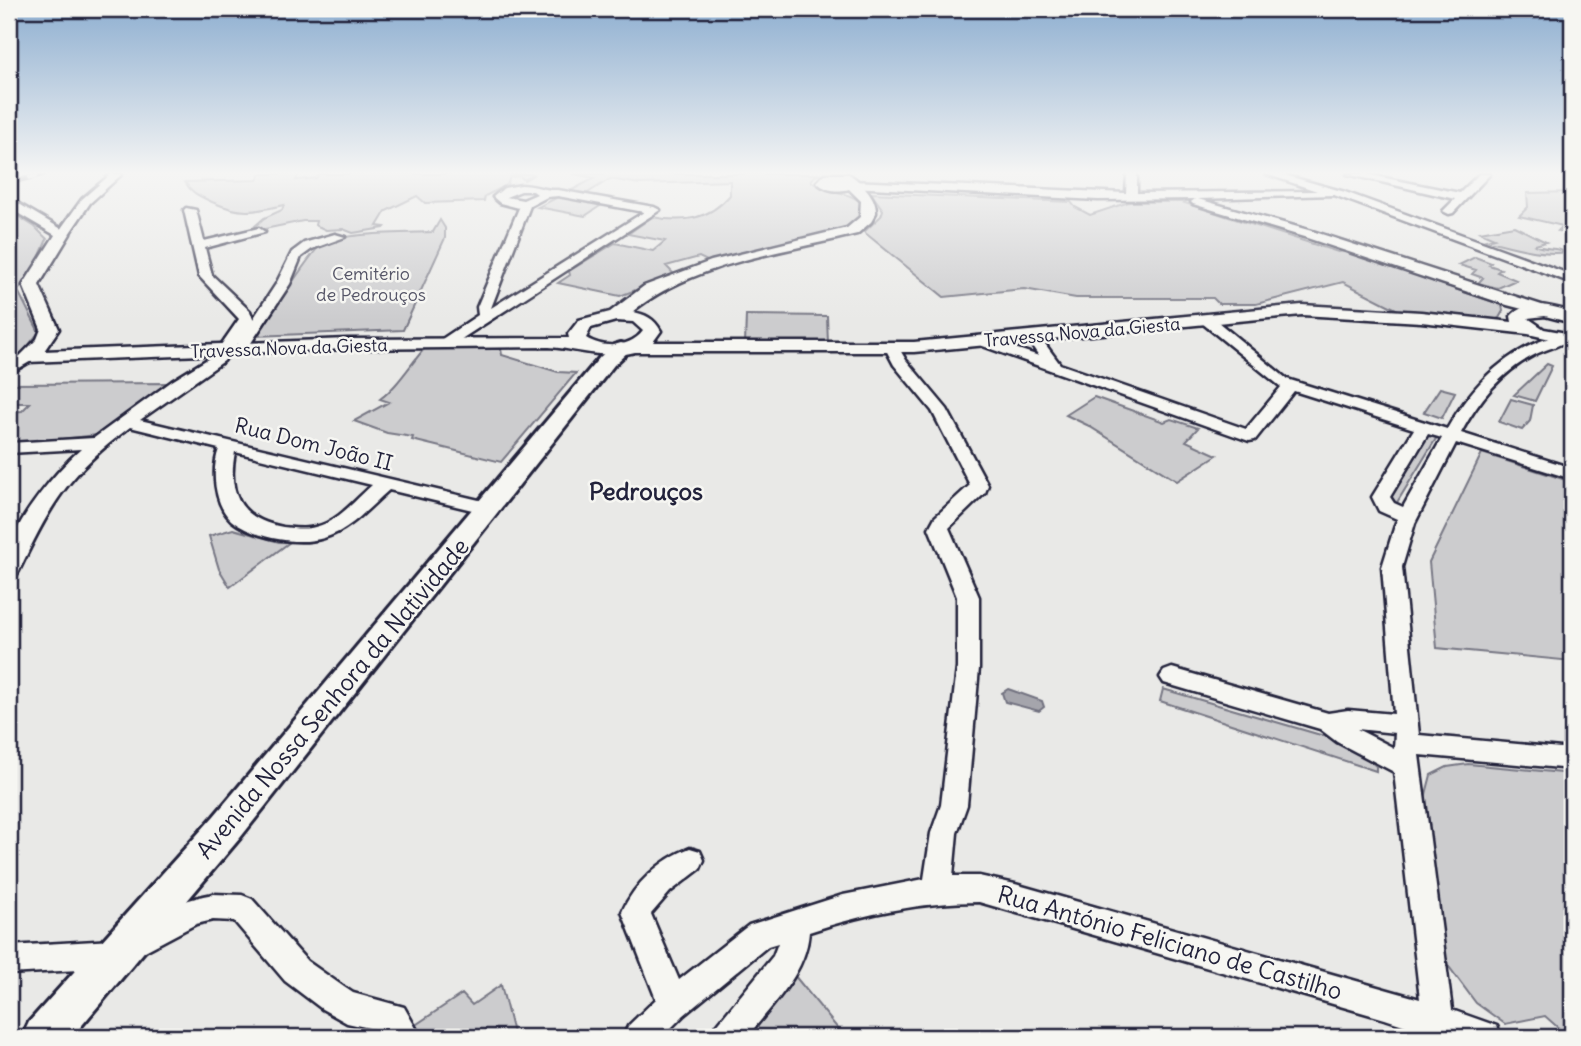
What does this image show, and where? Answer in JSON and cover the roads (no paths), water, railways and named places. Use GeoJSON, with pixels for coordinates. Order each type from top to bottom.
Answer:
{"type":"FeatureCollection","features":[{"type":"Feature","properties":{"kind":"main road","name":"Avenida Nossa Senhora da Natividade"},"geometry":{"type":"LineString","coordinates":[[46,1034],[227,827],[489,508],[604,347]]}},
{"type":"Feature","properties":{"kind":"street"},"geometry":{"type":"LineString","coordinates":[[45,223],[63,234]]}},
{"type":"Feature","properties":{"kind":"street"},"geometry":{"type":"LineString","coordinates":[[9,369],[29,357],[44,341],[50,329],[31,285],[71,223]]}},
{"type":"Feature","properties":{"kind":"street"},"geometry":{"type":"LineString","coordinates":[[194,223],[206,276],[245,314],[246,319],[232,350]]}},
{"type":"Feature","properties":{"kind":"street"},"geometry":{"type":"LineString","coordinates":[[484,345],[484,307],[519,223]]}},
{"type":"Feature","properties":{"kind":"street"},"geometry":{"type":"LineString","coordinates":[[444,345],[634,223]]}},
{"type":"Feature","properties":{"kind":"street"},"geometry":{"type":"LineString","coordinates":[[650,336],[604,347],[594,320],[638,310],[650,289],[716,264],[852,230],[861,223]]}},
{"type":"Feature","properties":{"kind":"street"},"geometry":{"type":"LineString","coordinates":[[1270,223],[1351,247],[1526,324],[1568,339]]}},
{"type":"Feature","properties":{"kind":"street"},"geometry":{"type":"LineString","coordinates":[[1424,223],[1572,279]]}},
{"type":"Feature","properties":{"kind":"street"},"geometry":{"type":"LineString","coordinates":[[9,571],[45,500],[68,470],[98,443],[178,384],[232,350],[283,284],[296,255],[308,246],[339,237],[339,234],[321,231]]}},
{"type":"Feature","properties":{"kind":"street"},"geometry":{"type":"LineString","coordinates":[[200,245],[258,232]]}},
{"type":"Feature","properties":{"kind":"street"},"geometry":{"type":"LineString","coordinates":[[638,310],[651,326],[650,336]]}},
{"type":"Feature","properties":{"kind":"street","name":"Travessa Nova da Giesta"},"geometry":{"type":"LineString","coordinates":[[29,357],[348,345],[549,342],[663,349],[892,348],[1311,311],[1500,326],[1526,324]]}},
{"type":"Feature","properties":{"kind":"street"},"geometry":{"type":"LineString","coordinates":[[1437,1029],[1407,745],[1392,568],[1394,550],[1407,516],[1452,435],[1526,324],[1549,312],[1572,318]]}},
{"type":"Feature","properties":{"kind":"street"},"geometry":{"type":"LineString","coordinates":[[1207,320],[1274,378],[1290,386],[1572,474]]}},
{"type":"Feature","properties":{"kind":"street"},"geometry":{"type":"LineString","coordinates":[[650,336],[663,349]]}},
{"type":"Feature","properties":{"kind":"street"},"geometry":{"type":"LineString","coordinates":[[1032,336],[1055,367]]}},
{"type":"Feature","properties":{"kind":"street"},"geometry":{"type":"LineString","coordinates":[[982,341],[1249,436],[1290,386]]}},
{"type":"Feature","properties":{"kind":"street"},"geometry":{"type":"LineString","coordinates":[[892,348],[899,362],[939,409],[979,485],[978,489],[942,521],[939,528],[968,597],[968,668],[954,805],[942,844],[937,889]]}},
{"type":"Feature","properties":{"kind":"street","name":"Rua Dom João II"},"geometry":{"type":"LineString","coordinates":[[129,422],[383,485],[489,508]]}},
{"type":"Feature","properties":{"kind":"street"},"geometry":{"type":"LineString","coordinates":[[1407,516],[1386,507],[1381,497],[1424,426]]}},
{"type":"Feature","properties":{"kind":"street"},"geometry":{"type":"LineString","coordinates":[[9,448],[98,443]]}},
{"type":"Feature","properties":{"kind":"street"},"geometry":{"type":"LineString","coordinates":[[228,447],[222,462],[236,515],[278,532],[304,535],[329,529],[383,485]]}},
{"type":"Feature","properties":{"kind":"street"},"geometry":{"type":"LineString","coordinates":[[1172,677],[1328,722],[1346,735],[1407,745],[1572,759]]}},
{"type":"Feature","properties":{"kind":"street"},"geometry":{"type":"LineString","coordinates":[[1328,722],[1348,719],[1407,745]]}},
{"type":"Feature","properties":{"kind":"street"},"geometry":{"type":"LineString","coordinates":[[673,1004],[636,912],[644,898],[667,874],[690,860]]}},
{"type":"Feature","properties":{"kind":"street","name":"Rua António Feliciano de Castilho"},"geometry":{"type":"LineString","coordinates":[[639,1037],[673,1004],[759,935],[876,900],[937,889],[979,889],[1015,897],[1437,1029],[1486,1037]]}},
{"type":"Feature","properties":{"kind":"street"},"geometry":{"type":"LineString","coordinates":[[9,960],[115,954],[190,911],[216,904],[242,908],[296,971],[347,1007],[393,1018],[405,1037]]}},
{"type":"Feature","properties":{"kind":"street"},"geometry":{"type":"LineString","coordinates":[[727,1037],[784,966],[793,945],[796,923]]}},
{"type":"Feature","properties":{"kind":"district","name":"Pedrouços"},"geometry":{"type":"Point","coordinates":[646,491]}},
{"type":"Feature","properties":{"kind":"park label","name":"Cemitério de Pedrouços"},"geometry":{"type":"Point","coordinates":[371,283]}}]}
